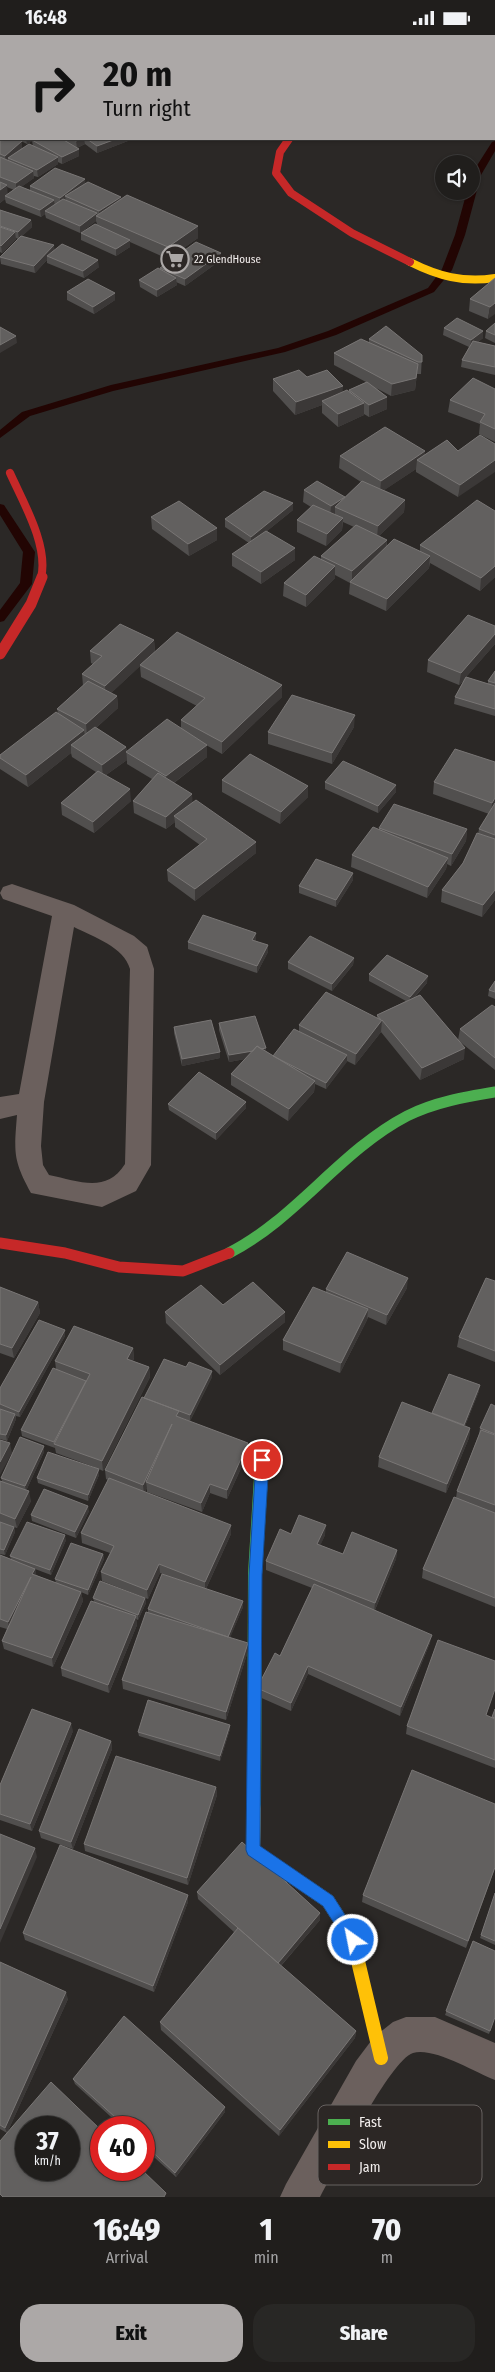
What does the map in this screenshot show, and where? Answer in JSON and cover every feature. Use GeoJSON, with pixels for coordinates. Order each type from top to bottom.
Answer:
{"type":"FeatureCollection","features":[{"type":"Feature","properties":{"kind":"street"},"geometry":{"type":"LineString","coordinates":[[288,140],[280,153],[276,173],[291,193],[352,233],[440,277],[477,282],[495,278]]}},
{"type":"Feature","properties":{"kind":"street"},"geometry":{"type":"LineString","coordinates":[[0,654],[29,605],[44,570],[38,545],[10,473]]}},
{"type":"Feature","properties":{"kind":"street"},"geometry":{"type":"LineString","coordinates":[[0,1243],[65,1253],[119,1267],[183,1271],[235,1251],[277,1220],[362,1147],[392,1126],[424,1108],[462,1097],[495,1092]]}},
{"type":"Feature","properties":{"kind":"street"},"geometry":{"type":"LineString","coordinates":[[262,1460],[255,1584],[253,1850],[328,1901],[353,1940],[381,2058]]}},
{"type":"Feature","properties":{"kind":"street"},"geometry":{"type":"LineString","coordinates":[[351,2105],[369,2074],[387,2050],[406,2035],[419,2033],[435,2035],[495,2062]]}},
{"type":"Feature","properties":{"kind":"street"},"geometry":{"type":"LineString","coordinates":[[299,2197],[318,2164]]}},
{"type":"Feature","properties":{"kind":"lane"},"geometry":{"type":"LineString","coordinates":[[4,899],[65,911],[125,943],[138,954],[142,969],[138,1165],[127,1183],[102,1196],[41,1185],[30,1166],[28,1146],[32,1101],[65,911]]}},
{"type":"Feature","properties":{"kind":"lane"},"geometry":{"type":"LineString","coordinates":[[0,1108],[32,1101]]}},
{"type":"Feature","properties":{"kind":"building"},"geometry":{"type":"Polygon","coordinates":[[[0,140],[22,141],[5,156],[0,154],[0,140]]]}},
{"type":"Feature","properties":{"kind":"building"},"geometry":{"type":"Polygon","coordinates":[[[32,140],[64,140],[79,149],[62,157],[32,140]]]}},
{"type":"Feature","properties":{"kind":"building"},"geometry":{"type":"Polygon","coordinates":[[[88,140],[113,140],[97,146],[88,140]]]}},
{"type":"Feature","properties":{"kind":"building"},"geometry":{"type":"Polygon","coordinates":[[[29,144],[58,157],[37,170],[8,158],[29,144]]]}},
{"type":"Feature","properties":{"kind":"building"},"geometry":{"type":"Polygon","coordinates":[[[0,157],[33,171],[16,183],[0,177],[0,157]]]}},
{"type":"Feature","properties":{"kind":"building"},"geometry":{"type":"Polygon","coordinates":[[[55,168],[85,179],[60,198],[30,186],[55,168]]]}},
{"type":"Feature","properties":{"kind":"building"},"geometry":{"type":"Polygon","coordinates":[[[0,182],[7,185],[0,190],[0,182]]]}},
{"type":"Feature","properties":{"kind":"building"},"geometry":{"type":"Polygon","coordinates":[[[88,182],[121,197],[99,211],[65,196],[88,182]]]}},
{"type":"Feature","properties":{"kind":"building"},"geometry":{"type":"Polygon","coordinates":[[[19,186],[54,200],[40,210],[5,196],[19,186]]]}},
{"type":"Feature","properties":{"kind":"building"},"geometry":{"type":"Polygon","coordinates":[[[127,195],[198,226],[168,247],[96,216],[127,195]]]}},
{"type":"Feature","properties":{"kind":"building"},"geometry":{"type":"Polygon","coordinates":[[[63,199],[97,213],[80,226],[45,211],[63,199]]]}},
{"type":"Feature","properties":{"kind":"building"},"geometry":{"type":"Polygon","coordinates":[[[0,210],[31,220],[18,232],[0,226],[0,210]]]}},
{"type":"Feature","properties":{"kind":"building"},"geometry":{"type":"Polygon","coordinates":[[[95,224],[130,240],[116,249],[81,233],[95,224]]]}},
{"type":"Feature","properties":{"kind":"building"},"geometry":{"type":"Polygon","coordinates":[[[0,227],[15,232],[1,246],[0,245],[0,227]]]}},
{"type":"Feature","properties":{"kind":"building"},"geometry":{"type":"Polygon","coordinates":[[[21,236],[54,245],[34,266],[0,257],[21,236]]]}},
{"type":"Feature","properties":{"kind":"building"},"geometry":{"type":"Polygon","coordinates":[[[196,242],[221,253],[185,279],[160,268],[196,242]]]}},
{"type":"Feature","properties":{"kind":"building"},"geometry":{"type":"Polygon","coordinates":[[[62,244],[98,260],[83,271],[47,256],[62,244]]]}},
{"type":"Feature","properties":{"kind":"building"},"geometry":{"type":"Polygon","coordinates":[[[158,268],[176,278],[157,290],[139,280],[158,268]]]}},
{"type":"Feature","properties":{"kind":"building"},"geometry":{"type":"Polygon","coordinates":[[[495,278],[495,303],[490,307],[470,299],[495,278]]]}},
{"type":"Feature","properties":{"kind":"building"},"geometry":{"type":"Polygon","coordinates":[[[88,279],[115,293],[93,307],[67,292],[88,279]]]}},
{"type":"Feature","properties":{"kind":"building"},"geometry":{"type":"Polygon","coordinates":[[[457,318],[483,331],[471,340],[444,328],[457,318]]]}},
{"type":"Feature","properties":{"kind":"building"},"geometry":{"type":"Polygon","coordinates":[[[495,323],[495,335],[486,331],[495,323]]]}},
{"type":"Feature","properties":{"kind":"building"},"geometry":{"type":"Polygon","coordinates":[[[386,326],[422,355],[422,362],[418,362],[369,339],[386,326]]]}},
{"type":"Feature","properties":{"kind":"building"},"geometry":{"type":"Polygon","coordinates":[[[0,327],[16,336],[0,345],[0,327]]]}},
{"type":"Feature","properties":{"kind":"building"},"geometry":{"type":"Polygon","coordinates":[[[361,339],[418,364],[416,378],[392,384],[334,353],[361,339]]]}},
{"type":"Feature","properties":{"kind":"building"},"geometry":{"type":"Polygon","coordinates":[[[473,341],[495,346],[495,367],[462,360],[473,341]]]}},
{"type":"Feature","properties":{"kind":"building"},"geometry":{"type":"Polygon","coordinates":[[[299,370],[307,377],[327,370],[343,386],[296,402],[273,379],[299,370]]]}},
{"type":"Feature","properties":{"kind":"building"},"geometry":{"type":"Polygon","coordinates":[[[473,378],[495,389],[495,429],[480,422],[485,414],[450,400],[473,378]]]}},
{"type":"Feature","properties":{"kind":"building"},"geometry":{"type":"Polygon","coordinates":[[[367,382],[387,397],[369,405],[349,390],[367,382]]]}},
{"type":"Feature","properties":{"kind":"building"},"geometry":{"type":"Polygon","coordinates":[[[347,390],[364,403],[338,414],[322,401],[347,390]]]}},
{"type":"Feature","properties":{"kind":"building"},"geometry":{"type":"Polygon","coordinates":[[[385,427],[425,451],[381,481],[340,456],[385,427]]]}},
{"type":"Feature","properties":{"kind":"building"},"geometry":{"type":"Polygon","coordinates":[[[480,435],[495,444],[495,460],[460,485],[417,460],[447,440],[458,451],[480,435]]]}},
{"type":"Feature","properties":{"kind":"building"},"geometry":{"type":"Polygon","coordinates":[[[317,481],[345,497],[331,506],[304,490],[317,481]]]}},
{"type":"Feature","properties":{"kind":"building"},"geometry":{"type":"Polygon","coordinates":[[[362,481],[405,500],[378,526],[335,507],[362,481]]]}},
{"type":"Feature","properties":{"kind":"building"},"geometry":{"type":"Polygon","coordinates":[[[264,491],[293,503],[251,537],[225,519],[264,491]]]}},
{"type":"Feature","properties":{"kind":"building"},"geometry":{"type":"Polygon","coordinates":[[[477,500],[495,511],[495,566],[481,578],[420,545],[477,500]]]}},
{"type":"Feature","properties":{"kind":"building"},"geometry":{"type":"Polygon","coordinates":[[[179,501],[217,528],[188,544],[151,517],[179,501]]]}},
{"type":"Feature","properties":{"kind":"building"},"geometry":{"type":"Polygon","coordinates":[[[313,505],[343,518],[327,534],[297,520],[313,505]]]}},
{"type":"Feature","properties":{"kind":"building"},"geometry":{"type":"Polygon","coordinates":[[[356,525],[387,540],[352,571],[321,556],[356,525]]]}},
{"type":"Feature","properties":{"kind":"building"},"geometry":{"type":"Polygon","coordinates":[[[266,531],[295,548],[261,572],[232,554],[266,531]]]}},
{"type":"Feature","properties":{"kind":"building"},"geometry":{"type":"Polygon","coordinates":[[[394,539],[430,556],[387,599],[350,582],[394,539]]]}},
{"type":"Feature","properties":{"kind":"building"},"geometry":{"type":"Polygon","coordinates":[[[314,556],[335,566],[306,595],[284,583],[314,556]]]}},
{"type":"Feature","properties":{"kind":"building"},"geometry":{"type":"Polygon","coordinates":[[[468,615],[495,626],[495,634],[461,673],[428,660],[468,615]]]}},
{"type":"Feature","properties":{"kind":"building"},"geometry":{"type":"Polygon","coordinates":[[[120,624],[154,640],[105,686],[82,674],[102,656],[90,651],[120,624]]]}},
{"type":"Feature","properties":{"kind":"building"},"geometry":{"type":"Polygon","coordinates":[[[177,632],[282,685],[222,742],[181,720],[205,698],[140,665],[177,632]]]}},
{"type":"Feature","properties":{"kind":"building"},"geometry":{"type":"Polygon","coordinates":[[[495,671],[495,683],[488,681],[495,671]]]}},
{"type":"Feature","properties":{"kind":"building"},"geometry":{"type":"Polygon","coordinates":[[[466,677],[495,686],[495,709],[455,697],[466,677]]]}},
{"type":"Feature","properties":{"kind":"building"},"geometry":{"type":"Polygon","coordinates":[[[88,681],[117,696],[86,724],[57,709],[88,681]]]}},
{"type":"Feature","properties":{"kind":"building"},"geometry":{"type":"Polygon","coordinates":[[[292,695],[355,715],[332,753],[268,732],[292,695]]]}},
{"type":"Feature","properties":{"kind":"building"},"geometry":{"type":"Polygon","coordinates":[[[56,712],[84,730],[26,775],[0,758],[0,755],[56,712]]]}},
{"type":"Feature","properties":{"kind":"building"},"geometry":{"type":"Polygon","coordinates":[[[167,719],[207,745],[166,776],[126,752],[167,719]]]}},
{"type":"Feature","properties":{"kind":"building"},"geometry":{"type":"Polygon","coordinates":[[[95,727],[126,747],[102,765],[71,745],[95,727]]]}},
{"type":"Feature","properties":{"kind":"building"},"geometry":{"type":"Polygon","coordinates":[[[455,749],[495,762],[495,798],[492,803],[434,782],[455,749]]]}},
{"type":"Feature","properties":{"kind":"building"},"geometry":{"type":"Polygon","coordinates":[[[250,754],[308,786],[281,812],[222,780],[250,754]]]}},
{"type":"Feature","properties":{"kind":"building"},"geometry":{"type":"Polygon","coordinates":[[[343,761],[396,785],[378,806],[325,782],[343,761]]]}},
{"type":"Feature","properties":{"kind":"building"},"geometry":{"type":"Polygon","coordinates":[[[98,771],[130,789],[93,822],[61,803],[98,771]]]}},
{"type":"Feature","properties":{"kind":"building"},"geometry":{"type":"Polygon","coordinates":[[[158,773],[192,794],[166,817],[133,801],[158,773]]]}},
{"type":"Feature","properties":{"kind":"building"},"geometry":{"type":"Polygon","coordinates":[[[196,800],[256,842],[195,889],[167,870],[207,839],[174,816],[196,800]]]}},
{"type":"Feature","properties":{"kind":"building"},"geometry":{"type":"Polygon","coordinates":[[[495,803],[495,835],[479,829],[495,803]]]}},
{"type":"Feature","properties":{"kind":"building"},"geometry":{"type":"Polygon","coordinates":[[[394,804],[467,829],[452,854],[379,828],[394,804]]]}},
{"type":"Feature","properties":{"kind":"building"},"geometry":{"type":"Polygon","coordinates":[[[373,827],[448,858],[428,887],[352,855],[373,827]]]}},
{"type":"Feature","properties":{"kind":"building"},"geometry":{"type":"Polygon","coordinates":[[[477,833],[495,839],[495,890],[483,905],[442,890],[463,863],[477,833]]]}},
{"type":"Feature","properties":{"kind":"building"},"geometry":{"type":"Polygon","coordinates":[[[316,859],[353,873],[336,900],[299,886],[316,859]]]}},
{"type":"Feature","properties":{"kind":"building"},"geometry":{"type":"Polygon","coordinates":[[[203,915],[256,933],[252,940],[268,945],[257,966],[188,942],[203,915]]]}},
{"type":"Feature","properties":{"kind":"building"},"geometry":{"type":"Polygon","coordinates":[[[310,936],[354,958],[332,984],[288,962],[310,936]]]}},
{"type":"Feature","properties":{"kind":"building"},"geometry":{"type":"Polygon","coordinates":[[[387,955],[428,976],[410,997],[369,974],[387,955]]]}},
{"type":"Feature","properties":{"kind":"building"},"geometry":{"type":"Polygon","coordinates":[[[495,981],[495,992],[489,990],[495,981]]]}},
{"type":"Feature","properties":{"kind":"building"},"geometry":{"type":"Polygon","coordinates":[[[326,992],[381,1020],[377,1015],[420,995],[465,1048],[422,1068],[382,1020],[356,1054],[299,1025],[326,992]]]}},
{"type":"Feature","properties":{"kind":"building"},"geometry":{"type":"Polygon","coordinates":[[[492,1005],[495,1007],[495,1058],[460,1029],[492,1005]]]}},
{"type":"Feature","properties":{"kind":"building"},"geometry":{"type":"Polygon","coordinates":[[[255,1016],[266,1048],[261,1049],[257,1046],[253,1051],[229,1055],[219,1023],[255,1016]]]}},
{"type":"Feature","properties":{"kind":"building"},"geometry":{"type":"Polygon","coordinates":[[[211,1020],[220,1052],[182,1059],[174,1027],[211,1020]]]}},
{"type":"Feature","properties":{"kind":"building"},"geometry":{"type":"Polygon","coordinates":[[[294,1029],[347,1055],[326,1083],[273,1056],[294,1029]]]}},
{"type":"Feature","properties":{"kind":"building"},"geometry":{"type":"Polygon","coordinates":[[[257,1046],[315,1081],[289,1109],[231,1074],[257,1046]]]}},
{"type":"Feature","properties":{"kind":"building"},"geometry":{"type":"Polygon","coordinates":[[[199,1072],[246,1102],[216,1133],[168,1104],[199,1072]]]}},
{"type":"Feature","properties":{"kind":"building"},"geometry":{"type":"Polygon","coordinates":[[[347,1252],[408,1278],[387,1315],[326,1289],[347,1252]]]}},
{"type":"Feature","properties":{"kind":"building"},"geometry":{"type":"Polygon","coordinates":[[[486,1278],[495,1281],[495,1351],[459,1337],[486,1278]]]}},
{"type":"Feature","properties":{"kind":"building"},"geometry":{"type":"Polygon","coordinates":[[[253,1282],[285,1312],[220,1365],[165,1312],[201,1285],[223,1305],[253,1282]]]}},
{"type":"Feature","properties":{"kind":"building"},"geometry":{"type":"Polygon","coordinates":[[[0,1287],[38,1302],[12,1348],[0,1344],[0,1287]]]}},
{"type":"Feature","properties":{"kind":"building"},"geometry":{"type":"Polygon","coordinates":[[[313,1287],[368,1309],[341,1363],[283,1340],[313,1287]]]}},
{"type":"Feature","properties":{"kind":"building"},"geometry":{"type":"Polygon","coordinates":[[[39,1320],[65,1330],[19,1412],[0,1404],[0,1388],[39,1320]]]}},
{"type":"Feature","properties":{"kind":"building"},"geometry":{"type":"Polygon","coordinates":[[[74,1326],[133,1348],[127,1359],[149,1367],[102,1461],[54,1444],[90,1374],[55,1361],[74,1326]]]}},
{"type":"Feature","properties":{"kind":"building"},"geometry":{"type":"Polygon","coordinates":[[[164,1359],[186,1367],[189,1362],[212,1371],[190,1415],[144,1398],[164,1359]]]}},
{"type":"Feature","properties":{"kind":"building"},"geometry":{"type":"Polygon","coordinates":[[[53,1368],[86,1381],[54,1442],[21,1430],[53,1368]]]}},
{"type":"Feature","properties":{"kind":"building"},"geometry":{"type":"Polygon","coordinates":[[[449,1374],[480,1385],[464,1425],[432,1413],[449,1374]]]}},
{"type":"Feature","properties":{"kind":"building"},"geometry":{"type":"Polygon","coordinates":[[[142,1397],[179,1411],[176,1416],[248,1443],[227,1490],[210,1484],[201,1503],[146,1482],[172,1424],[143,1485],[105,1470],[142,1397]]]}},
{"type":"Feature","properties":{"kind":"building"},"geometry":{"type":"Polygon","coordinates":[[[402,1402],[470,1428],[447,1484],[379,1457],[402,1402]]]}},
{"type":"Feature","properties":{"kind":"building"},"geometry":{"type":"Polygon","coordinates":[[[491,1404],[495,1406],[495,1434],[480,1428],[491,1404]]]}},
{"type":"Feature","properties":{"kind":"building"},"geometry":{"type":"Polygon","coordinates":[[[0,1409],[15,1414],[6,1435],[0,1434],[0,1409]]]}},
{"type":"Feature","properties":{"kind":"building"},"geometry":{"type":"Polygon","coordinates":[[[481,1430],[495,1435],[495,1505],[457,1491],[481,1430]]]}},
{"type":"Feature","properties":{"kind":"building"},"geometry":{"type":"Polygon","coordinates":[[[20,1437],[44,1446],[25,1486],[1,1478],[20,1437]]]}},
{"type":"Feature","properties":{"kind":"building"},"geometry":{"type":"Polygon","coordinates":[[[0,1440],[10,1443],[0,1462],[0,1440]]]}},
{"type":"Feature","properties":{"kind":"building"},"geometry":{"type":"Polygon","coordinates":[[[48,1452],[99,1469],[88,1495],[37,1478],[48,1452]]]}},
{"type":"Feature","properties":{"kind":"building"},"geometry":{"type":"Polygon","coordinates":[[[109,1478],[231,1525],[205,1582],[159,1564],[147,1590],[101,1572],[114,1546],[81,1533],[109,1478]]]}},
{"type":"Feature","properties":{"kind":"building"},"geometry":{"type":"Polygon","coordinates":[[[0,1481],[29,1491],[15,1519],[0,1513],[0,1481]]]}},
{"type":"Feature","properties":{"kind":"building"},"geometry":{"type":"Polygon","coordinates":[[[44,1489],[88,1506],[75,1532],[31,1515],[44,1489]]]}},
{"type":"Feature","properties":{"kind":"building"},"geometry":{"type":"Polygon","coordinates":[[[454,1497],[495,1513],[495,1598],[423,1569],[454,1497]]]}},
{"type":"Feature","properties":{"kind":"building"},"geometry":{"type":"Polygon","coordinates":[[[299,1515],[326,1525],[317,1544],[343,1554],[352,1532],[397,1550],[375,1603],[266,1561],[280,1529],[291,1534],[299,1515]]]}},
{"type":"Feature","properties":{"kind":"building"},"geometry":{"type":"Polygon","coordinates":[[[0,1522],[14,1527],[4,1550],[0,1549],[0,1522]]]}},
{"type":"Feature","properties":{"kind":"building"},"geometry":{"type":"Polygon","coordinates":[[[27,1522],[65,1535],[50,1570],[10,1556],[27,1522]]]}},
{"type":"Feature","properties":{"kind":"building"},"geometry":{"type":"Polygon","coordinates":[[[71,1543],[103,1554],[88,1590],[55,1579],[71,1543]]]}},
{"type":"Feature","properties":{"kind":"building"},"geometry":{"type":"Polygon","coordinates":[[[0,1555],[35,1569],[32,1574],[81,1592],[52,1658],[2,1641],[31,1577],[8,1622],[0,1619],[0,1555]]]}},
{"type":"Feature","properties":{"kind":"building"},"geometry":{"type":"Polygon","coordinates":[[[162,1574],[243,1601],[228,1637],[148,1609],[162,1574]]]}},
{"type":"Feature","properties":{"kind":"building"},"geometry":{"type":"Polygon","coordinates":[[[100,1581],[145,1598],[138,1615],[93,1598],[100,1581]]]}},
{"type":"Feature","properties":{"kind":"building"},"geometry":{"type":"Polygon","coordinates":[[[314,1584],[432,1635],[401,1707],[308,1666],[291,1703],[257,1688],[275,1653],[280,1656],[314,1584]]]}},
{"type":"Feature","properties":{"kind":"building"},"geometry":{"type":"Polygon","coordinates":[[[91,1601],[136,1616],[108,1685],[61,1668],[91,1601]]]}},
{"type":"Feature","properties":{"kind":"building"},"geometry":{"type":"Polygon","coordinates":[[[146,1612],[248,1643],[226,1712],[122,1680],[146,1612]]]}},
{"type":"Feature","properties":{"kind":"building"},"geometry":{"type":"Polygon","coordinates":[[[438,1640],[495,1661],[495,1689],[486,1715],[495,1719],[495,1760],[407,1726],[438,1640]]]}},
{"type":"Feature","properties":{"kind":"building"},"geometry":{"type":"Polygon","coordinates":[[[148,1700],[230,1725],[220,1756],[138,1732],[148,1700]]]}},
{"type":"Feature","properties":{"kind":"building"},"geometry":{"type":"Polygon","coordinates":[[[32,1709],[71,1723],[30,1824],[0,1814],[0,1785],[32,1709]]]}},
{"type":"Feature","properties":{"kind":"building"},"geometry":{"type":"Polygon","coordinates":[[[79,1729],[111,1741],[71,1842],[39,1831],[79,1729]]]}},
{"type":"Feature","properties":{"kind":"building"},"geometry":{"type":"Polygon","coordinates":[[[116,1756],[216,1787],[187,1878],[84,1844],[116,1756]]]}},
{"type":"Feature","properties":{"kind":"building"},"geometry":{"type":"Polygon","coordinates":[[[412,1770],[495,1804],[495,1867],[468,1941],[363,1895],[412,1770]]]}},
{"type":"Feature","properties":{"kind":"building"},"geometry":{"type":"Polygon","coordinates":[[[0,1834],[35,1848],[0,1929],[0,1834]]]}},
{"type":"Feature","properties":{"kind":"building"},"geometry":{"type":"Polygon","coordinates":[[[242,1842],[320,1913],[278,1963],[197,1892],[242,1842]]]}},
{"type":"Feature","properties":{"kind":"building"},"geometry":{"type":"Polygon","coordinates":[[[60,1845],[188,1895],[153,1986],[23,1933],[60,1845]]]}},
{"type":"Feature","properties":{"kind":"building"},"geometry":{"type":"Polygon","coordinates":[[[495,1893],[495,1941],[481,1935],[495,1893]]]}},
{"type":"Feature","properties":{"kind":"building"},"geometry":{"type":"Polygon","coordinates":[[[238,1928],[356,2031],[280,2130],[160,2022],[238,1928]]]}},
{"type":"Feature","properties":{"kind":"building"},"geometry":{"type":"Polygon","coordinates":[[[473,1941],[495,1951],[495,2017],[490,2031],[446,2011],[473,1941]]]}},
{"type":"Feature","properties":{"kind":"building"},"geometry":{"type":"Polygon","coordinates":[[[0,1962],[66,1992],[5,2128],[0,2125],[0,1962]]]}},
{"type":"Feature","properties":{"kind":"building"},"geometry":{"type":"Polygon","coordinates":[[[124,2016],[225,2107],[175,2173],[155,2154],[155,2116],[114,2116],[73,2079],[124,2016]]]}},
{"type":"Feature","properties":{"kind":"building"},"geometry":{"type":"Polygon","coordinates":[[[51,2082],[90,2119],[90,2181],[153,2181],[166,2193],[164,2197],[3,2197],[0,2194],[0,2141],[15,2124],[15,2181],[80,2181],[80,2116],[22,2116],[51,2082]]]}},
{"type":"Feature","properties":{"kind":"waterway"},"geometry":{"type":"LineString","coordinates":[[0,435],[26,414],[111,388],[281,350],[332,333],[431,290],[447,270],[460,235],[476,175],[495,144]]}},
{"type":"Feature","properties":{"kind":"waterway"},"geometry":{"type":"LineString","coordinates":[[0,507],[29,552],[26,584],[0,618]]}},
{"type":"Feature","properties":{"kind":"traffic: fast"},"geometry":{"type":"LineString","coordinates":[[229,1253],[248,1243],[266,1230],[358,1149],[390,1126],[407,1116],[441,1102],[495,1092]]}},
{"type":"Feature","properties":{"kind":"traffic: fast"},"geometry":{"type":"LineString","coordinates":[[254,1808],[255,1574],[262,1460]]}},
{"type":"Feature","properties":{"kind":"traffic: slow"},"geometry":{"type":"LineString","coordinates":[[410,262],[431,272],[461,280],[472,281],[495,278]]}},
{"type":"Feature","properties":{"kind":"traffic: slow"},"geometry":{"type":"LineString","coordinates":[[254,1808],[253,1850],[328,1901],[353,1940],[381,2058]]}},
{"type":"Feature","properties":{"kind":"traffic: jam"},"geometry":{"type":"LineString","coordinates":[[288,140],[280,152],[276,173],[291,193],[352,233],[410,262]]}},
{"type":"Feature","properties":{"kind":"traffic: jam"},"geometry":{"type":"LineString","coordinates":[[0,654],[31,604],[43,572],[43,562],[37,536],[10,473]]}},
{"type":"Feature","properties":{"kind":"traffic: jam"},"geometry":{"type":"LineString","coordinates":[[0,1243],[65,1253],[119,1267],[183,1271],[229,1253]]}},
{"type":"Feature","properties":{"kind":"place","name":"22 GlendHouse"},"geometry":{"type":"Point","coordinates":[175,259]}},
{"type":"Feature","properties":{"kind":"route"},"geometry":{"type":"LineString","coordinates":[[262,1460],[255,1575],[253,1850],[328,1901],[353,1940]]}}]}
